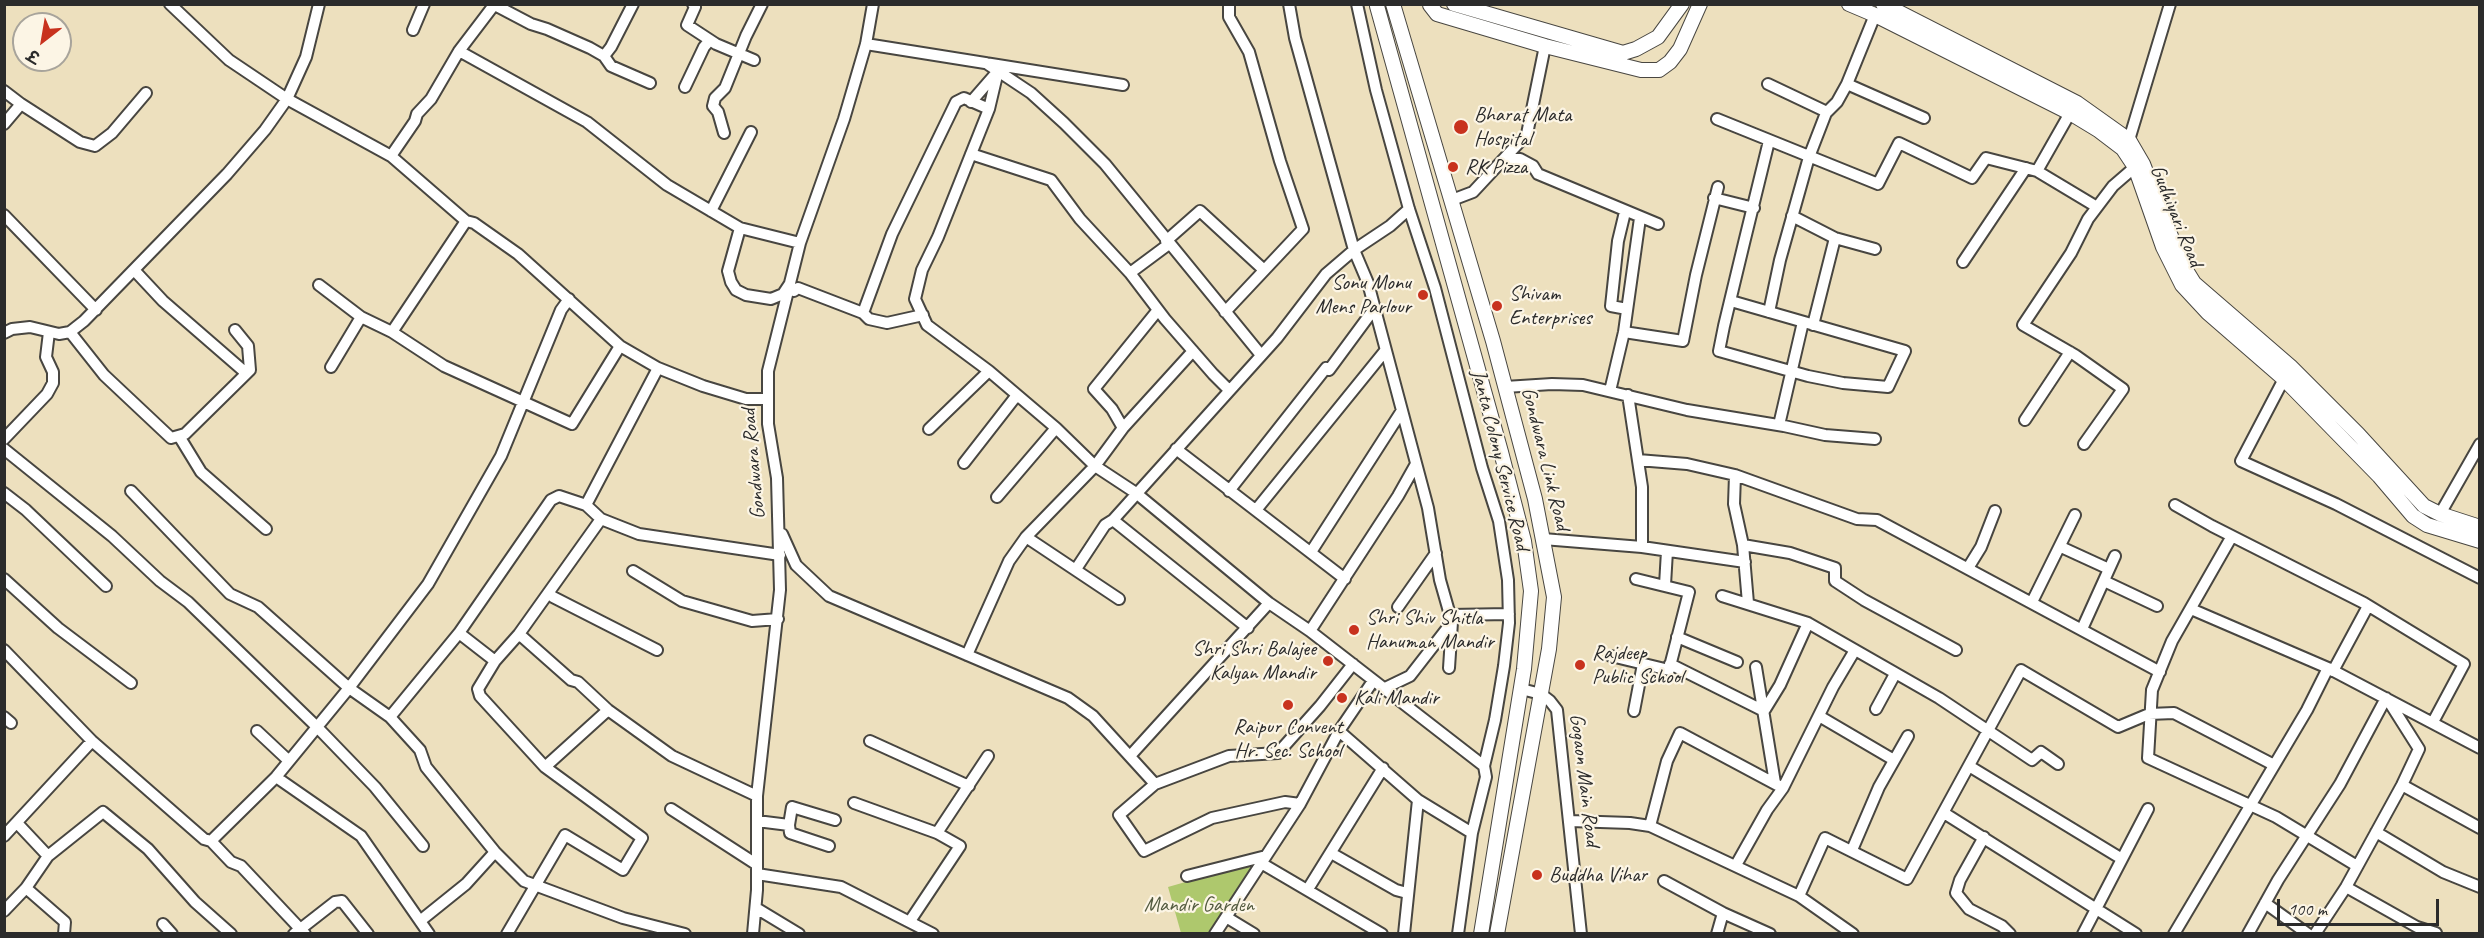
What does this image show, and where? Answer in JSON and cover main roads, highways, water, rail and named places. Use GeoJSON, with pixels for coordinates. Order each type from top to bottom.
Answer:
{"type":"FeatureCollection","features":[{"type":"Feature","properties":{"kind":"place","name":"Bharat Mata Hospital"},"geometry":{"type":"Point","coordinates":[1461,127]}},
{"type":"Feature","properties":{"kind":"place","name":"RK Pizza"},"geometry":{"type":"Point","coordinates":[1453,167]}},
{"type":"Feature","properties":{"kind":"place","name":"Sonu Monu Mens Parlour"},"geometry":{"type":"Point","coordinates":[1423,295]}},
{"type":"Feature","properties":{"kind":"place","name":"Shivam Enterprises"},"geometry":{"type":"Point","coordinates":[1497,306]}},
{"type":"Feature","properties":{"kind":"place","name":"Shri Shiv Shitla Hanuman Mandir"},"geometry":{"type":"Point","coordinates":[1354,630]}},
{"type":"Feature","properties":{"kind":"place","name":"Shri Shri Balajee Kalyan Mandir"},"geometry":{"type":"Point","coordinates":[1328,661]}},
{"type":"Feature","properties":{"kind":"place","name":"Rajdeep Public School"},"geometry":{"type":"Point","coordinates":[1580,665]}},
{"type":"Feature","properties":{"kind":"place","name":"Kali Mandir"},"geometry":{"type":"Point","coordinates":[1342,698]}},
{"type":"Feature","properties":{"kind":"place","name":"Raipur Convent Hr. Sec. School"},"geometry":{"type":"Point","coordinates":[1288,705]}},
{"type":"Feature","properties":{"kind":"place","name":"Buddha Vihar"},"geometry":{"type":"Point","coordinates":[1537,875]}},
{"type":"Feature","properties":{"kind":"park label","name":"Mandir Garden"},"geometry":{"type":"Point","coordinates":[1199,905]}}]}
